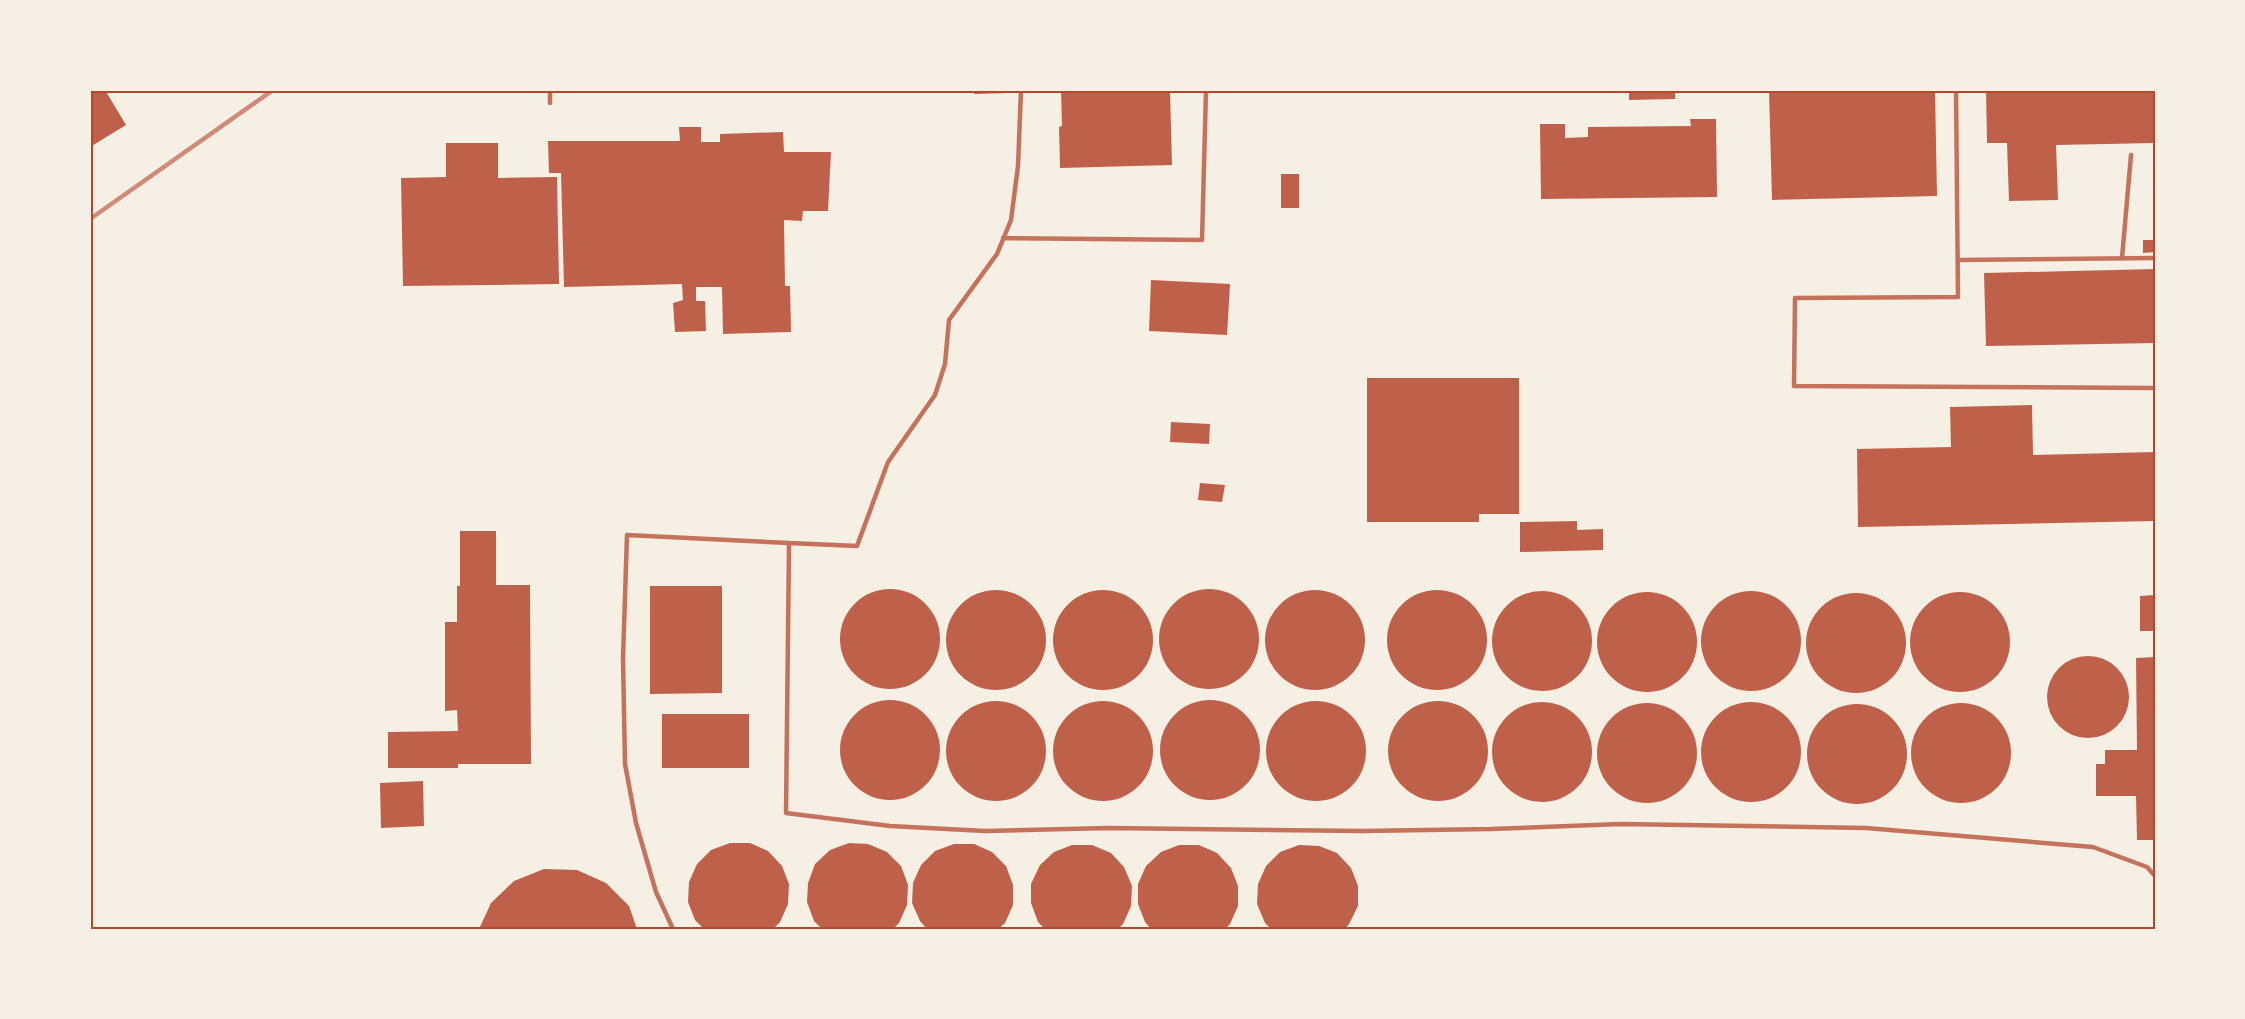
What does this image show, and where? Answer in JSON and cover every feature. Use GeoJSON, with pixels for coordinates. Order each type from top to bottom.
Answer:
{"type":"FeatureCollection","features":[{"type":"Feature","properties":{"kind":"lane"},"geometry":{"type":"LineString","coordinates":[[550,90],[550,103]]}},
{"type":"Feature","properties":{"kind":"lane"},"geometry":{"type":"LineString","coordinates":[[673,929],[656,892],[636,823],[625,764],[623,658],[627,535],[857,546],[888,462],[935,395],[945,364],[950,320],[997,254],[1003,238],[1014,205],[1021,90]]}},
{"type":"Feature","properties":{"kind":"lane"},"geometry":{"type":"LineString","coordinates":[[1003,238],[1202,240],[1206,90]]}},
{"type":"Feature","properties":{"kind":"lane"},"geometry":{"type":"LineString","coordinates":[[1956,90],[1958,297],[1795,298],[1794,386],[2155,388]]}},
{"type":"Feature","properties":{"kind":"lane"},"geometry":{"type":"LineString","coordinates":[[2122,258],[2131,155]]}},
{"type":"Feature","properties":{"kind":"lane"},"geometry":{"type":"LineString","coordinates":[[1958,260],[2155,258]]}},
{"type":"Feature","properties":{"kind":"lane"},"geometry":{"type":"LineString","coordinates":[[789,543],[786,813],[890,826],[985,831],[1108,828],[1362,831],[1620,824],[1866,828],[2093,847],[2147,867],[2155,876]]}},
{"type":"Feature","properties":{"kind":"building"},"geometry":{"type":"Polygon","coordinates":[[[90,90],[105,90],[126,125],[90,147],[90,90]]]}},
{"type":"Feature","properties":{"kind":"building"},"geometry":{"type":"Polygon","coordinates":[[[974,90],[1007,90],[1007,93],[974,94],[974,90]]]}},
{"type":"Feature","properties":{"kind":"building"},"geometry":{"type":"Polygon","coordinates":[[[1061,90],[1170,90],[1172,165],[1060,168],[1061,90]]]}},
{"type":"Feature","properties":{"kind":"building"},"geometry":{"type":"Polygon","coordinates":[[[1629,90],[1675,90],[1675,99],[1629,100],[1629,90]]]}},
{"type":"Feature","properties":{"kind":"building"},"geometry":{"type":"Polygon","coordinates":[[[1769,90],[1935,90],[1937,196],[1772,200],[1769,90]]]}},
{"type":"Feature","properties":{"kind":"building"},"geometry":{"type":"Polygon","coordinates":[[[1986,90],[2155,90],[2155,143],[2056,145],[2058,200],[2009,201],[2007,143],[1987,143],[1986,90]]]}},
{"type":"Feature","properties":{"kind":"building"},"geometry":{"type":"Polygon","coordinates":[[[1690,119],[1716,119],[1717,197],[1541,199],[1540,124],[1565,124],[1565,138],[1588,137],[1588,127],[1691,126],[1690,119]]]}},
{"type":"Feature","properties":{"kind":"building"},"geometry":{"type":"Polygon","coordinates":[[[679,127],[701,127],[701,142],[720,142],[720,134],[783,132],[784,152],[831,152],[828,211],[803,211],[802,221],[784,220],[785,286],[790,286],[791,332],[723,334],[722,287],[696,287],[696,301],[705,301],[706,331],[675,332],[673,303],[683,300],[682,284],[564,287],[561,173],[549,173],[548,141],[680,141],[679,127]]]}},
{"type":"Feature","properties":{"kind":"building"},"geometry":{"type":"Polygon","coordinates":[[[446,143],[498,143],[498,178],[557,177],[559,284],[403,286],[401,178],[446,177],[446,143]]]}},
{"type":"Feature","properties":{"kind":"building"},"geometry":{"type":"Polygon","coordinates":[[[1281,174],[1299,174],[1299,208],[1281,208],[1281,174]]]}},
{"type":"Feature","properties":{"kind":"building"},"geometry":{"type":"Polygon","coordinates":[[[2143,240],[2155,240],[2155,252],[2143,253],[2143,240]]]}},
{"type":"Feature","properties":{"kind":"building"},"geometry":{"type":"Polygon","coordinates":[[[2155,269],[2155,343],[1986,346],[1984,273],[2155,269]]]}},
{"type":"Feature","properties":{"kind":"building"},"geometry":{"type":"Polygon","coordinates":[[[1151,280],[1230,284],[1227,335],[1149,331],[1151,280]]]}},
{"type":"Feature","properties":{"kind":"building"},"geometry":{"type":"Polygon","coordinates":[[[1367,378],[1519,378],[1519,514],[1479,514],[1479,522],[1367,522],[1367,378]]]}},
{"type":"Feature","properties":{"kind":"building"},"geometry":{"type":"Polygon","coordinates":[[[2032,405],[2033,455],[2155,452],[2155,521],[1858,527],[1857,449],[1951,447],[1950,407],[2032,405]]]}},
{"type":"Feature","properties":{"kind":"building"},"geometry":{"type":"Polygon","coordinates":[[[1171,422],[1210,424],[1209,444],[1170,442],[1171,422]]]}},
{"type":"Feature","properties":{"kind":"building"},"geometry":{"type":"Polygon","coordinates":[[[1200,483],[1225,485],[1222,502],[1198,500],[1200,483]]]}},
{"type":"Feature","properties":{"kind":"building"},"geometry":{"type":"Polygon","coordinates":[[[1577,521],[1577,530],[1603,529],[1603,550],[1520,552],[1520,522],[1577,521]]]}},
{"type":"Feature","properties":{"kind":"building"},"geometry":{"type":"Polygon","coordinates":[[[460,531],[496,531],[496,585],[530,585],[531,764],[458,764],[458,768],[388,768],[388,732],[458,731],[457,710],[445,711],[445,622],[457,622],[457,586],[460,586],[460,531]]]}},
{"type":"Feature","properties":{"kind":"building"},"geometry":{"type":"Polygon","coordinates":[[[650,586],[722,586],[722,693],[650,694],[650,586]]]}},
{"type":"Feature","properties":{"kind":"building"},"geometry":{"type":"Polygon","coordinates":[[[890,589],[909,592],[926,603],[937,620],[940,639],[937,658],[926,675],[909,686],[890,689],[871,686],[854,675],[843,658],[840,639],[843,620],[854,603],[871,592],[890,589]]]}},
{"type":"Feature","properties":{"kind":"building"},"geometry":{"type":"Polygon","coordinates":[[[1209,589],[1228,592],[1245,603],[1256,620],[1259,639],[1256,658],[1245,675],[1228,686],[1209,689],[1190,686],[1173,675],[1162,658],[1159,639],[1162,620],[1173,603],[1190,592],[1209,589]]]}},
{"type":"Feature","properties":{"kind":"building"},"geometry":{"type":"Polygon","coordinates":[[[996,590],[1015,593],[1032,604],[1043,621],[1046,640],[1043,659],[1032,676],[1015,687],[996,690],[977,687],[960,676],[949,659],[946,640],[949,621],[960,604],[977,593],[996,590]]]}},
{"type":"Feature","properties":{"kind":"building"},"geometry":{"type":"Polygon","coordinates":[[[1103,590],[1122,593],[1139,604],[1150,621],[1153,640],[1150,659],[1139,676],[1122,687],[1103,690],[1084,687],[1067,676],[1056,659],[1053,640],[1056,621],[1067,604],[1084,593],[1103,590]]]}},
{"type":"Feature","properties":{"kind":"building"},"geometry":{"type":"Polygon","coordinates":[[[1315,590],[1334,593],[1351,604],[1362,621],[1365,640],[1362,659],[1351,676],[1334,687],[1315,690],[1296,687],[1279,676],[1268,659],[1265,640],[1268,621],[1279,604],[1296,593],[1315,590]]]}},
{"type":"Feature","properties":{"kind":"building"},"geometry":{"type":"Polygon","coordinates":[[[1437,590],[1456,594],[1473,604],[1483,621],[1487,640],[1483,659],[1473,676],[1456,686],[1437,690],[1418,686],[1401,676],[1391,659],[1387,640],[1391,621],[1401,604],[1418,594],[1437,590]]]}},
{"type":"Feature","properties":{"kind":"building"},"geometry":{"type":"Polygon","coordinates":[[[1542,591],[1561,594],[1578,605],[1589,622],[1592,641],[1589,660],[1578,677],[1561,688],[1542,691],[1523,688],[1506,677],[1495,660],[1492,641],[1495,622],[1506,605],[1523,594],[1542,591]]]}},
{"type":"Feature","properties":{"kind":"building"},"geometry":{"type":"Polygon","coordinates":[[[1751,591],[1770,594],[1787,605],[1798,622],[1801,641],[1798,660],[1787,677],[1770,688],[1751,691],[1732,688],[1715,677],[1704,660],[1701,641],[1704,622],[1715,605],[1732,594],[1751,591]]]}},
{"type":"Feature","properties":{"kind":"building"},"geometry":{"type":"Polygon","coordinates":[[[1647,592],[1666,595],[1683,606],[1694,623],[1697,642],[1694,661],[1683,678],[1666,689],[1647,692],[1628,689],[1611,678],[1600,661],[1597,642],[1600,623],[1611,606],[1628,595],[1647,592]]]}},
{"type":"Feature","properties":{"kind":"building"},"geometry":{"type":"Polygon","coordinates":[[[1960,592],[1979,595],[1996,606],[2007,623],[2010,642],[2007,661],[1996,678],[1979,689],[1960,692],[1941,689],[1924,678],[1913,661],[1910,642],[1913,623],[1924,606],[1941,595],[1960,592]]]}},
{"type":"Feature","properties":{"kind":"building"},"geometry":{"type":"Polygon","coordinates":[[[1856,593],[1875,597],[1892,607],[1902,624],[1906,643],[1902,662],[1892,679],[1875,689],[1856,693],[1837,689],[1820,679],[1810,662],[1806,643],[1810,624],[1820,607],[1837,597],[1856,593]]]}},
{"type":"Feature","properties":{"kind":"building"},"geometry":{"type":"Polygon","coordinates":[[[2155,595],[2155,631],[2140,631],[2140,596],[2155,595]]]}},
{"type":"Feature","properties":{"kind":"building"},"geometry":{"type":"Polygon","coordinates":[[[2088,656],[2104,659],[2117,668],[2126,681],[2129,697],[2126,713],[2117,726],[2104,735],[2088,738],[2072,735],[2059,726],[2050,713],[2047,697],[2050,681],[2059,668],[2072,659],[2088,656]]]}},
{"type":"Feature","properties":{"kind":"building"},"geometry":{"type":"Polygon","coordinates":[[[2155,657],[2155,840],[2137,840],[2136,796],[2096,796],[2096,764],[2105,764],[2105,750],[2137,750],[2136,658],[2155,657]]]}},
{"type":"Feature","properties":{"kind":"building"},"geometry":{"type":"Polygon","coordinates":[[[890,700],[909,703],[926,714],[937,731],[940,750],[937,769],[926,786],[909,797],[890,800],[871,797],[854,786],[843,769],[840,750],[843,731],[854,714],[871,703],[890,700]]]}},
{"type":"Feature","properties":{"kind":"building"},"geometry":{"type":"Polygon","coordinates":[[[1210,700],[1229,703],[1246,714],[1257,731],[1260,750],[1257,769],[1246,786],[1229,797],[1210,800],[1191,797],[1174,786],[1163,769],[1160,750],[1163,731],[1174,714],[1191,703],[1210,700]]]}},
{"type":"Feature","properties":{"kind":"building"},"geometry":{"type":"Polygon","coordinates":[[[996,701],[1015,704],[1032,715],[1043,732],[1046,751],[1043,770],[1032,787],[1015,798],[996,801],[977,798],[960,787],[949,770],[946,751],[949,732],[960,715],[977,704],[996,701]]]}},
{"type":"Feature","properties":{"kind":"building"},"geometry":{"type":"Polygon","coordinates":[[[1103,701],[1122,704],[1139,715],[1150,732],[1153,751],[1150,770],[1139,787],[1122,798],[1103,801],[1084,798],[1067,787],[1056,770],[1053,751],[1056,732],[1067,715],[1084,704],[1103,701]]]}},
{"type":"Feature","properties":{"kind":"building"},"geometry":{"type":"Polygon","coordinates":[[[1316,701],[1335,704],[1352,715],[1363,732],[1366,751],[1363,770],[1352,787],[1335,798],[1316,801],[1297,798],[1280,787],[1269,770],[1266,751],[1269,732],[1280,715],[1297,704],[1316,701]]]}},
{"type":"Feature","properties":{"kind":"building"},"geometry":{"type":"Polygon","coordinates":[[[1438,701],[1457,704],[1474,715],[1485,732],[1488,751],[1485,770],[1474,787],[1457,798],[1438,801],[1419,798],[1402,787],[1391,770],[1388,751],[1391,732],[1402,715],[1419,704],[1438,701]]]}},
{"type":"Feature","properties":{"kind":"building"},"geometry":{"type":"Polygon","coordinates":[[[1542,702],[1561,705],[1578,716],[1589,733],[1592,752],[1589,771],[1578,788],[1561,799],[1542,802],[1523,799],[1506,788],[1495,771],[1492,752],[1495,733],[1506,716],[1523,705],[1542,702]]]}},
{"type":"Feature","properties":{"kind":"building"},"geometry":{"type":"Polygon","coordinates":[[[1751,702],[1770,705],[1787,716],[1798,733],[1801,752],[1798,771],[1787,788],[1770,799],[1751,802],[1732,799],[1715,788],[1704,771],[1701,752],[1704,733],[1715,716],[1732,705],[1751,702]]]}},
{"type":"Feature","properties":{"kind":"building"},"geometry":{"type":"Polygon","coordinates":[[[1647,703],[1666,706],[1683,717],[1694,734],[1697,753],[1694,772],[1683,789],[1666,800],[1647,803],[1628,800],[1611,789],[1600,772],[1597,753],[1600,734],[1611,717],[1628,706],[1647,703]]]}},
{"type":"Feature","properties":{"kind":"building"},"geometry":{"type":"Polygon","coordinates":[[[1961,703],[1980,707],[1997,717],[2007,734],[2011,753],[2007,772],[1997,789],[1980,799],[1961,803],[1942,799],[1925,789],[1915,772],[1911,753],[1915,734],[1925,717],[1942,707],[1961,703]]]}},
{"type":"Feature","properties":{"kind":"building"},"geometry":{"type":"Polygon","coordinates":[[[1857,704],[1876,707],[1893,718],[1904,735],[1907,754],[1904,773],[1893,790],[1876,801],[1857,804],[1838,801],[1821,790],[1810,773],[1807,754],[1810,735],[1821,718],[1838,707],[1857,704]]]}},
{"type":"Feature","properties":{"kind":"building"},"geometry":{"type":"Polygon","coordinates":[[[662,714],[749,714],[749,768],[662,768],[662,714]]]}},
{"type":"Feature","properties":{"kind":"building"},"geometry":{"type":"Polygon","coordinates":[[[423,781],[424,826],[381,828],[380,783],[423,781]]]}},
{"type":"Feature","properties":{"kind":"building"},"geometry":{"type":"Polygon","coordinates":[[[730,843],[750,843],[768,851],[782,866],[789,884],[788,904],[780,922],[773,929],[704,929],[695,920],[688,902],[689,882],[697,864],[711,850],[730,843]]]}},
{"type":"Feature","properties":{"kind":"building"},"geometry":{"type":"Polygon","coordinates":[[[849,843],[868,844],[887,852],[901,866],[908,885],[907,905],[899,923],[893,929],[822,929],[814,921],[807,902],[808,883],[815,864],[830,850],[849,843]]]}},
{"type":"Feature","properties":{"kind":"building"},"geometry":{"type":"Polygon","coordinates":[[[954,844],[974,844],[992,852],[1006,866],[1013,885],[1013,905],[1005,923],[998,929],[927,929],[920,921],[912,903],[913,883],[921,865],[935,851],[954,844]]]}},
{"type":"Feature","properties":{"kind":"building"},"geometry":{"type":"Polygon","coordinates":[[[1072,845],[1092,845],[1111,853],[1124,867],[1132,886],[1131,906],[1123,924],[1118,929],[1045,929],[1038,922],[1031,903],[1031,884],[1040,865],[1054,852],[1072,845]]]}},
{"type":"Feature","properties":{"kind":"building"},"geometry":{"type":"Polygon","coordinates":[[[1179,845],[1199,845],[1217,853],[1231,868],[1238,886],[1238,906],[1230,924],[1225,929],[1151,929],[1145,922],[1138,904],[1138,884],[1146,866],[1161,852],[1179,845]]]}},
{"type":"Feature","properties":{"kind":"building"},"geometry":{"type":"Polygon","coordinates":[[[1299,845],[1319,846],[1337,853],[1351,868],[1358,886],[1358,906],[1345,929],[1271,929],[1265,923],[1257,904],[1258,884],[1266,866],[1280,852],[1299,845]]]}},
{"type":"Feature","properties":{"kind":"building"},"geometry":{"type":"Polygon","coordinates":[[[544,869],[577,870],[606,883],[629,906],[637,929],[479,929],[491,903],[514,881],[544,869]]]}},
{"type":"Feature","properties":{"kind":"railway"},"geometry":{"type":"LineString","coordinates":[[90,219],[273,90]]}}]}
